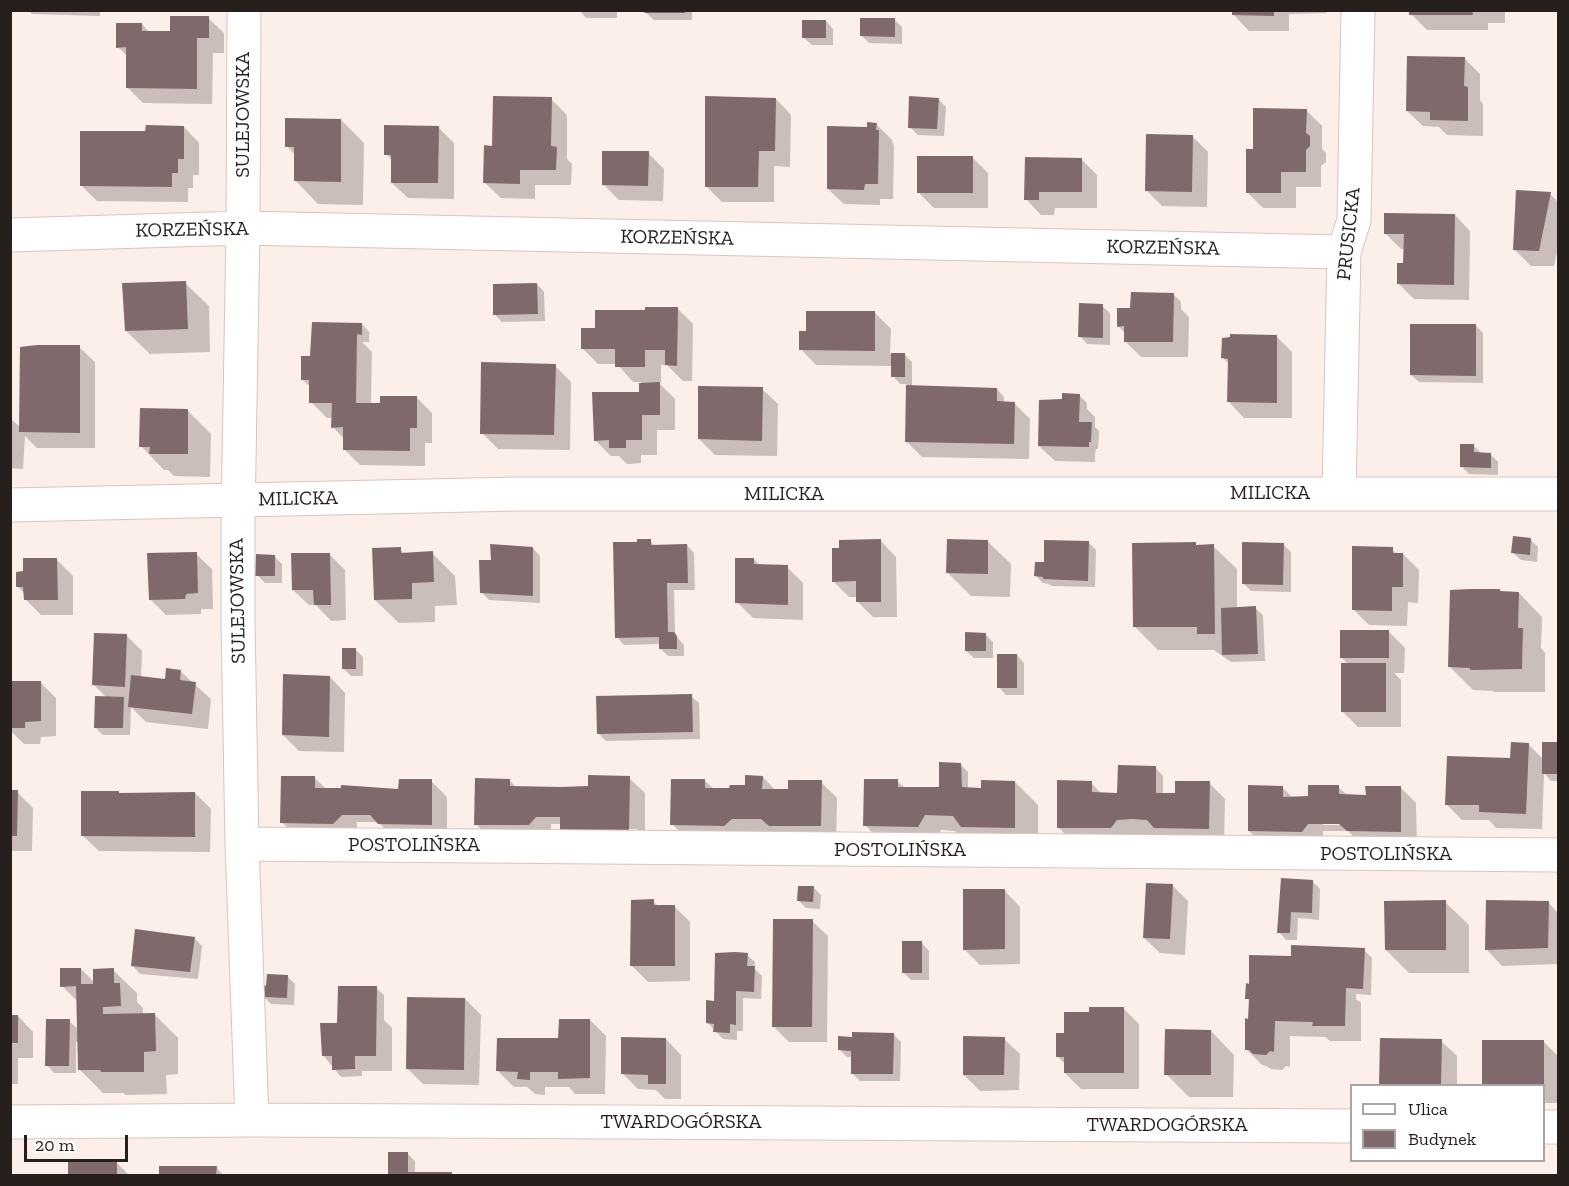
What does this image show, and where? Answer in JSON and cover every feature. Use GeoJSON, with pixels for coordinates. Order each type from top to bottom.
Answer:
{"type":"FeatureCollection","features":[{"type":"Feature","properties":{"kind":"street","name":"SULEJOWSKA"},"geometry":{"type":"LineString","coordinates":[[244,10],[238,500],[242,844],[252,1120]]}},
{"type":"Feature","properties":{"kind":"street","name":"PRUSICKA"},"geometry":{"type":"LineString","coordinates":[[1339,493],[1344,252],[1354,220],[1358,10]]}},
{"type":"Feature","properties":{"kind":"street","name":"KORZEŃSKA"},"geometry":{"type":"LineString","coordinates":[[10,235],[243,228],[1344,252]]}},
{"type":"Feature","properties":{"kind":"street","name":"MILICKA"},"geometry":{"type":"LineString","coordinates":[[10,505],[518,494],[1558,494]]}},
{"type":"Feature","properties":{"kind":"street","name":"POSTOLIŃSKA"},"geometry":{"type":"LineString","coordinates":[[242,844],[1558,855]]}},
{"type":"Feature","properties":{"kind":"street","name":"TWARDOGÓRSKA"},"geometry":{"type":"LineString","coordinates":[[10,1122],[252,1120],[1350,1126]]}},
{"type":"Feature","properties":{"kind":"building"},"geometry":{"type":"Polygon","coordinates":[[[646,10],[685,10],[685,13],[644,13],[646,10]]]}},
{"type":"Feature","properties":{"kind":"building"},"geometry":{"type":"Polygon","coordinates":[[[1232,10],[1274,10],[1274,16],[1232,15],[1232,10]]]}},
{"type":"Feature","properties":{"kind":"building"},"geometry":{"type":"Polygon","coordinates":[[[1409,10],[1472,10],[1473,15],[1409,15],[1409,10]]]}},
{"type":"Feature","properties":{"kind":"building"},"geometry":{"type":"Polygon","coordinates":[[[170,16],[209,16],[209,38],[197,38],[197,89],[126,88],[126,47],[116,48],[116,23],[142,23],[142,31],[170,31],[170,16]]]}},
{"type":"Feature","properties":{"kind":"building"},"geometry":{"type":"Polygon","coordinates":[[[860,18],[895,18],[895,37],[860,36],[860,18]]]}},
{"type":"Feature","properties":{"kind":"building"},"geometry":{"type":"Polygon","coordinates":[[[802,20],[826,20],[826,38],[802,38],[802,20]]]}},
{"type":"Feature","properties":{"kind":"building"},"geometry":{"type":"Polygon","coordinates":[[[1407,56],[1465,57],[1464,86],[1468,87],[1468,121],[1430,120],[1430,112],[1406,111],[1407,56]]]}},
{"type":"Feature","properties":{"kind":"building"},"geometry":{"type":"Polygon","coordinates":[[[493,96],[552,97],[551,146],[557,147],[556,170],[520,170],[520,184],[483,183],[484,145],[492,146],[493,96]]]}},
{"type":"Feature","properties":{"kind":"building"},"geometry":{"type":"Polygon","coordinates":[[[705,96],[776,98],[775,151],[759,151],[758,187],[705,187],[705,96]]]}},
{"type":"Feature","properties":{"kind":"building"},"geometry":{"type":"Polygon","coordinates":[[[909,96],[939,98],[937,129],[908,128],[909,96]]]}},
{"type":"Feature","properties":{"kind":"building"},"geometry":{"type":"Polygon","coordinates":[[[1253,108],[1307,109],[1306,133],[1310,136],[1310,146],[1306,150],[1306,172],[1281,172],[1281,193],[1246,193],[1246,149],[1253,149],[1253,108]]]}},
{"type":"Feature","properties":{"kind":"building"},"geometry":{"type":"Polygon","coordinates":[[[285,118],[341,119],[341,182],[294,181],[294,147],[285,147],[285,118]]]}},
{"type":"Feature","properties":{"kind":"building"},"geometry":{"type":"Polygon","coordinates":[[[867,122],[877,123],[876,130],[879,130],[878,184],[865,184],[864,190],[827,189],[827,126],[867,127],[867,122]]]}},
{"type":"Feature","properties":{"kind":"building"},"geometry":{"type":"Polygon","coordinates":[[[146,125],[184,126],[184,159],[178,159],[178,173],[172,173],[172,187],[80,186],[80,131],[145,131],[146,125]]]}},
{"type":"Feature","properties":{"kind":"building"},"geometry":{"type":"Polygon","coordinates":[[[384,125],[439,126],[438,183],[391,183],[391,155],[384,155],[384,125]]]}},
{"type":"Feature","properties":{"kind":"building"},"geometry":{"type":"Polygon","coordinates":[[[1146,134],[1193,135],[1192,192],[1145,191],[1146,134]]]}},
{"type":"Feature","properties":{"kind":"building"},"geometry":{"type":"Polygon","coordinates":[[[602,151],[649,151],[648,186],[602,185],[602,151]]]}},
{"type":"Feature","properties":{"kind":"building"},"geometry":{"type":"Polygon","coordinates":[[[917,156],[973,156],[973,193],[917,193],[917,156]]]}},
{"type":"Feature","properties":{"kind":"building"},"geometry":{"type":"Polygon","coordinates":[[[1025,157],[1082,158],[1082,192],[1039,192],[1039,200],[1024,200],[1025,157]]]}},
{"type":"Feature","properties":{"kind":"building"},"geometry":{"type":"Polygon","coordinates":[[[1516,190],[1551,192],[1539,251],[1513,250],[1516,190]]]}},
{"type":"Feature","properties":{"kind":"building"},"geometry":{"type":"Polygon","coordinates":[[[1384,213],[1455,214],[1454,285],[1397,284],[1397,263],[1403,263],[1404,234],[1384,234],[1384,213]]]}},
{"type":"Feature","properties":{"kind":"building"},"geometry":{"type":"Polygon","coordinates":[[[186,281],[188,329],[125,331],[122,283],[186,281]]]}},
{"type":"Feature","properties":{"kind":"building"},"geometry":{"type":"Polygon","coordinates":[[[537,283],[538,314],[493,315],[493,284],[537,283]]]}},
{"type":"Feature","properties":{"kind":"building"},"geometry":{"type":"Polygon","coordinates":[[[1131,292],[1174,293],[1173,342],[1124,342],[1124,326],[1117,327],[1117,308],[1130,308],[1131,292]]]}},
{"type":"Feature","properties":{"kind":"building"},"geometry":{"type":"Polygon","coordinates":[[[1079,303],[1103,304],[1103,338],[1078,337],[1079,303]]]}},
{"type":"Feature","properties":{"kind":"building"},"geometry":{"type":"Polygon","coordinates":[[[645,307],[678,307],[677,366],[665,365],[665,350],[645,350],[645,367],[615,367],[615,349],[581,349],[581,328],[595,328],[595,310],[645,310],[645,307]]]}},
{"type":"Feature","properties":{"kind":"building"},"geometry":{"type":"Polygon","coordinates":[[[806,311],[875,311],[875,351],[799,350],[799,331],[806,331],[806,311]]]}},
{"type":"Feature","properties":{"kind":"building"},"geometry":{"type":"Polygon","coordinates":[[[312,322],[362,323],[362,335],[357,334],[356,403],[380,403],[380,396],[417,396],[417,428],[410,428],[410,451],[343,450],[343,427],[331,428],[332,403],[309,403],[309,380],[301,380],[301,356],[310,356],[312,322]]]}},
{"type":"Feature","properties":{"kind":"building"},"geometry":{"type":"Polygon","coordinates":[[[1410,324],[1476,324],[1476,376],[1410,375],[1410,324]]]}},
{"type":"Feature","properties":{"kind":"building"},"geometry":{"type":"Polygon","coordinates":[[[1230,334],[1277,335],[1277,403],[1227,402],[1228,359],[1221,358],[1222,338],[1230,337],[1230,334]]]}},
{"type":"Feature","properties":{"kind":"building"},"geometry":{"type":"Polygon","coordinates":[[[80,345],[80,433],[19,432],[20,347],[80,345]]]}},
{"type":"Feature","properties":{"kind":"building"},"geometry":{"type":"Polygon","coordinates":[[[891,353],[905,353],[905,377],[891,377],[891,353]]]}},
{"type":"Feature","properties":{"kind":"building"},"geometry":{"type":"Polygon","coordinates":[[[481,362],[556,364],[554,435],[480,434],[481,362]]]}},
{"type":"Feature","properties":{"kind":"building"},"geometry":{"type":"Polygon","coordinates":[[[660,382],[660,415],[642,415],[642,440],[626,440],[626,448],[609,448],[609,440],[594,441],[592,392],[639,392],[639,383],[660,382]]]}},
{"type":"Feature","properties":{"kind":"building"},"geometry":{"type":"Polygon","coordinates":[[[906,385],[997,388],[997,401],[1015,402],[1014,444],[905,442],[906,385]]]}},
{"type":"Feature","properties":{"kind":"building"},"geometry":{"type":"Polygon","coordinates":[[[698,386],[763,387],[762,441],[698,439],[698,386]]]}},
{"type":"Feature","properties":{"kind":"building"},"geometry":{"type":"Polygon","coordinates":[[[1062,393],[1080,394],[1079,422],[1092,422],[1089,447],[1038,446],[1039,400],[1062,399],[1062,393]]]}},
{"type":"Feature","properties":{"kind":"building"},"geometry":{"type":"Polygon","coordinates":[[[140,408],[188,409],[188,454],[149,454],[150,447],[139,447],[140,408]]]}},
{"type":"Feature","properties":{"kind":"building"},"geometry":{"type":"Polygon","coordinates":[[[1460,444],[1474,444],[1474,452],[1491,453],[1491,468],[1460,467],[1460,444]]]}},
{"type":"Feature","properties":{"kind":"building"},"geometry":{"type":"Polygon","coordinates":[[[1513,536],[1531,538],[1530,555],[1511,553],[1513,536]]]}},
{"type":"Feature","properties":{"kind":"building"},"geometry":{"type":"Polygon","coordinates":[[[637,539],[651,539],[651,545],[687,544],[688,583],[667,583],[668,632],[674,632],[677,636],[677,649],[659,649],[659,637],[615,638],[613,542],[637,542],[637,539]]]}},
{"type":"Feature","properties":{"kind":"building"},"geometry":{"type":"Polygon","coordinates":[[[881,539],[881,602],[856,602],[856,581],[832,582],[832,548],[839,548],[839,540],[881,539]]]}},
{"type":"Feature","properties":{"kind":"building"},"geometry":{"type":"Polygon","coordinates":[[[947,539],[988,540],[988,574],[946,573],[947,539]]]}},
{"type":"Feature","properties":{"kind":"building"},"geometry":{"type":"Polygon","coordinates":[[[1044,540],[1089,541],[1088,581],[1043,579],[1043,577],[1034,576],[1035,562],[1044,562],[1044,540]]]}},
{"type":"Feature","properties":{"kind":"building"},"geometry":{"type":"Polygon","coordinates":[[[1196,542],[1196,545],[1214,544],[1215,634],[1197,634],[1197,627],[1133,627],[1132,543],[1196,542]]]}},
{"type":"Feature","properties":{"kind":"building"},"geometry":{"type":"Polygon","coordinates":[[[1242,542],[1284,543],[1283,585],[1242,584],[1242,542]]]}},
{"type":"Feature","properties":{"kind":"building"},"geometry":{"type":"Polygon","coordinates":[[[490,544],[533,547],[533,596],[480,593],[479,560],[491,560],[490,544]]]}},
{"type":"Feature","properties":{"kind":"building"},"geometry":{"type":"Polygon","coordinates":[[[1352,546],[1393,547],[1393,553],[1403,553],[1403,587],[1392,587],[1392,611],[1352,610],[1352,546]]]}},
{"type":"Feature","properties":{"kind":"building"},"geometry":{"type":"Polygon","coordinates":[[[401,547],[401,553],[433,551],[434,582],[412,583],[412,599],[374,600],[372,548],[401,547]]]}},
{"type":"Feature","properties":{"kind":"building"},"geometry":{"type":"Polygon","coordinates":[[[197,552],[198,593],[186,594],[185,599],[149,600],[147,553],[197,552]]]}},
{"type":"Feature","properties":{"kind":"building"},"geometry":{"type":"Polygon","coordinates":[[[291,553],[330,553],[331,605],[314,605],[313,590],[292,590],[291,553]]]}},
{"type":"Feature","properties":{"kind":"building"},"geometry":{"type":"Polygon","coordinates":[[[256,554],[275,555],[275,576],[255,576],[256,554]]]}},
{"type":"Feature","properties":{"kind":"building"},"geometry":{"type":"Polygon","coordinates":[[[23,558],[57,558],[58,600],[24,600],[23,587],[16,587],[16,572],[23,571],[23,558]]]}},
{"type":"Feature","properties":{"kind":"building"},"geometry":{"type":"Polygon","coordinates":[[[735,558],[754,558],[754,564],[788,565],[788,605],[735,603],[735,558]]]}},
{"type":"Feature","properties":{"kind":"building"},"geometry":{"type":"Polygon","coordinates":[[[1500,589],[1500,591],[1519,592],[1518,628],[1523,628],[1522,669],[1470,670],[1470,668],[1448,667],[1450,590],[1500,589]]]}},
{"type":"Feature","properties":{"kind":"building"},"geometry":{"type":"Polygon","coordinates":[[[1256,606],[1258,654],[1222,655],[1221,608],[1256,606]]]}},
{"type":"Feature","properties":{"kind":"building"},"geometry":{"type":"Polygon","coordinates":[[[1340,630],[1389,630],[1389,658],[1340,658],[1340,630]]]}},
{"type":"Feature","properties":{"kind":"building"},"geometry":{"type":"Polygon","coordinates":[[[965,632],[986,633],[986,651],[965,651],[965,632]]]}},
{"type":"Feature","properties":{"kind":"building"},"geometry":{"type":"Polygon","coordinates":[[[94,633],[127,634],[125,687],[92,685],[94,633]]]}},
{"type":"Feature","properties":{"kind":"building"},"geometry":{"type":"Polygon","coordinates":[[[342,648],[356,648],[356,669],[342,669],[342,648]]]}},
{"type":"Feature","properties":{"kind":"building"},"geometry":{"type":"Polygon","coordinates":[[[997,654],[1017,654],[1017,688],[997,688],[997,654]]]}},
{"type":"Feature","properties":{"kind":"building"},"geometry":{"type":"Polygon","coordinates":[[[1341,663],[1386,663],[1386,712],[1341,712],[1341,663]]]}},
{"type":"Feature","properties":{"kind":"building"},"geometry":{"type":"Polygon","coordinates":[[[166,668],[181,670],[180,680],[196,682],[192,714],[128,707],[131,675],[165,679],[166,668]]]}},
{"type":"Feature","properties":{"kind":"building"},"geometry":{"type":"Polygon","coordinates":[[[283,674],[330,676],[329,737],[282,735],[283,674]]]}},
{"type":"Feature","properties":{"kind":"building"},"geometry":{"type":"Polygon","coordinates":[[[10,681],[41,681],[41,721],[25,722],[25,728],[10,728],[10,681]]]}},
{"type":"Feature","properties":{"kind":"building"},"geometry":{"type":"Polygon","coordinates":[[[692,694],[693,732],[597,734],[596,696],[692,694]]]}},
{"type":"Feature","properties":{"kind":"building"},"geometry":{"type":"Polygon","coordinates":[[[95,696],[124,697],[123,728],[94,728],[95,696]]]}},
{"type":"Feature","properties":{"kind":"building"},"geometry":{"type":"Polygon","coordinates":[[[1511,742],[1529,743],[1526,814],[1479,812],[1479,805],[1445,805],[1447,756],[1510,758],[1511,742]]]}},
{"type":"Feature","properties":{"kind":"building"},"geometry":{"type":"Polygon","coordinates":[[[1542,742],[1557,742],[1557,774],[1542,774],[1542,742]]]}},
{"type":"Feature","properties":{"kind":"building"},"geometry":{"type":"Polygon","coordinates":[[[939,762],[961,763],[962,787],[981,788],[981,780],[1015,781],[1015,828],[961,827],[953,816],[925,815],[918,827],[863,826],[864,779],[898,779],[898,787],[939,787],[939,762]]]}},
{"type":"Feature","properties":{"kind":"building"},"geometry":{"type":"Polygon","coordinates":[[[1118,765],[1156,766],[1156,793],[1175,793],[1175,781],[1210,781],[1209,829],[1154,828],[1147,820],[1132,819],[1117,820],[1111,828],[1057,828],[1057,780],[1092,781],[1092,792],[1117,793],[1118,765]]]}},
{"type":"Feature","properties":{"kind":"building"},"geometry":{"type":"Polygon","coordinates":[[[588,775],[630,776],[629,831],[560,830],[560,817],[536,817],[529,825],[474,825],[475,778],[510,779],[510,786],[561,787],[588,786],[588,775]]]}},
{"type":"Feature","properties":{"kind":"building"},"geometry":{"type":"Polygon","coordinates":[[[745,775],[763,776],[762,789],[788,789],[788,780],[822,780],[821,826],[769,826],[761,819],[732,819],[724,826],[670,825],[671,779],[705,779],[705,788],[729,788],[730,785],[745,785],[745,775]]]}},
{"type":"Feature","properties":{"kind":"building"},"geometry":{"type":"Polygon","coordinates":[[[281,776],[315,776],[315,788],[341,788],[341,785],[398,789],[399,779],[432,779],[432,825],[378,824],[370,815],[342,815],[333,824],[280,823],[281,776]]]}},
{"type":"Feature","properties":{"kind":"building"},"geometry":{"type":"Polygon","coordinates":[[[1248,785],[1283,786],[1283,797],[1308,796],[1308,785],[1339,785],[1339,794],[1366,795],[1365,786],[1401,786],[1401,832],[1347,831],[1339,824],[1308,824],[1302,832],[1248,831],[1248,785]]]}},
{"type":"Feature","properties":{"kind":"building"},"geometry":{"type":"Polygon","coordinates":[[[10,790],[18,790],[17,836],[10,836],[10,790]]]}},
{"type":"Feature","properties":{"kind":"building"},"geometry":{"type":"Polygon","coordinates":[[[81,791],[195,792],[195,837],[81,836],[81,791]]]}},
{"type":"Feature","properties":{"kind":"building"},"geometry":{"type":"Polygon","coordinates":[[[1281,878],[1313,880],[1312,913],[1291,912],[1290,933],[1277,933],[1281,878]]]}},
{"type":"Feature","properties":{"kind":"building"},"geometry":{"type":"Polygon","coordinates":[[[1146,883],[1173,884],[1170,939],[1143,938],[1146,883]]]}},
{"type":"Feature","properties":{"kind":"building"},"geometry":{"type":"Polygon","coordinates":[[[798,886],[814,886],[813,902],[797,901],[798,886]]]}},
{"type":"Feature","properties":{"kind":"building"},"geometry":{"type":"Polygon","coordinates":[[[963,889],[1005,889],[1005,949],[963,950],[963,889]]]}},
{"type":"Feature","properties":{"kind":"building"},"geometry":{"type":"Polygon","coordinates":[[[654,899],[654,905],[675,905],[675,966],[630,966],[631,900],[654,899]]]}},
{"type":"Feature","properties":{"kind":"building"},"geometry":{"type":"Polygon","coordinates":[[[1446,900],[1446,950],[1385,950],[1384,901],[1446,900]]]}},
{"type":"Feature","properties":{"kind":"building"},"geometry":{"type":"Polygon","coordinates":[[[1486,900],[1549,901],[1548,948],[1485,950],[1486,900]]]}},
{"type":"Feature","properties":{"kind":"building"},"geometry":{"type":"Polygon","coordinates":[[[773,919],[813,919],[812,1027],[772,1027],[773,919]]]}},
{"type":"Feature","properties":{"kind":"building"},"geometry":{"type":"Polygon","coordinates":[[[135,929],[195,937],[190,972],[131,966],[135,929]]]}},
{"type":"Feature","properties":{"kind":"building"},"geometry":{"type":"Polygon","coordinates":[[[902,941],[922,941],[922,973],[902,973],[902,941]]]}},
{"type":"Feature","properties":{"kind":"building"},"geometry":{"type":"Polygon","coordinates":[[[1291,945],[1365,948],[1363,989],[1346,988],[1345,1026],[1312,1026],[1313,1022],[1275,1021],[1274,1052],[1270,1051],[1266,1055],[1253,1054],[1245,1050],[1245,1018],[1248,1019],[1249,999],[1245,999],[1246,983],[1249,984],[1249,955],[1291,956],[1291,945]]]}},
{"type":"Feature","properties":{"kind":"building"},"geometry":{"type":"Polygon","coordinates":[[[715,953],[748,953],[747,966],[755,966],[754,992],[736,991],[736,1025],[730,1024],[730,1033],[713,1032],[714,1024],[706,1023],[706,1000],[714,1001],[715,953]]]}},
{"type":"Feature","properties":{"kind":"building"},"geometry":{"type":"Polygon","coordinates":[[[60,968],[81,968],[81,984],[93,984],[93,969],[114,968],[114,983],[120,983],[121,1006],[103,1007],[103,1014],[155,1013],[156,1051],[144,1052],[144,1072],[78,1070],[76,986],[60,987],[60,968]]]}},
{"type":"Feature","properties":{"kind":"building"},"geometry":{"type":"Polygon","coordinates":[[[267,974],[288,975],[287,998],[262,997],[267,974]]]}},
{"type":"Feature","properties":{"kind":"building"},"geometry":{"type":"Polygon","coordinates":[[[338,986],[377,986],[376,1056],[355,1056],[355,1069],[332,1070],[332,1056],[322,1056],[320,1023],[337,1023],[338,986]]]}},
{"type":"Feature","properties":{"kind":"building"},"geometry":{"type":"Polygon","coordinates":[[[407,997],[465,998],[464,1070],[406,1069],[407,997]]]}},
{"type":"Feature","properties":{"kind":"building"},"geometry":{"type":"Polygon","coordinates":[[[1089,1007],[1124,1007],[1124,1073],[1064,1073],[1064,1057],[1056,1057],[1056,1033],[1064,1033],[1064,1012],[1089,1012],[1089,1007]]]}},
{"type":"Feature","properties":{"kind":"building"},"geometry":{"type":"Polygon","coordinates":[[[10,1015],[18,1015],[18,1043],[10,1043],[10,1015]]]}},
{"type":"Feature","properties":{"kind":"building"},"geometry":{"type":"Polygon","coordinates":[[[46,1019],[70,1019],[69,1066],[45,1066],[46,1019]]]}},
{"type":"Feature","properties":{"kind":"building"},"geometry":{"type":"Polygon","coordinates":[[[559,1019],[590,1019],[590,1078],[558,1079],[558,1072],[530,1072],[530,1080],[517,1079],[518,1072],[496,1071],[497,1038],[558,1038],[559,1019]]]}},
{"type":"Feature","properties":{"kind":"building"},"geometry":{"type":"Polygon","coordinates":[[[1165,1029],[1211,1030],[1211,1075],[1164,1075],[1165,1029]]]}},
{"type":"Feature","properties":{"kind":"building"},"geometry":{"type":"Polygon","coordinates":[[[852,1032],[894,1033],[893,1074],[851,1074],[851,1051],[838,1050],[838,1036],[852,1037],[852,1032]]]}},
{"type":"Feature","properties":{"kind":"building"},"geometry":{"type":"Polygon","coordinates":[[[963,1036],[1005,1037],[1004,1075],[963,1075],[963,1036]]]}},
{"type":"Feature","properties":{"kind":"building"},"geometry":{"type":"Polygon","coordinates":[[[621,1037],[666,1038],[666,1084],[648,1084],[648,1075],[621,1074],[621,1037]]]}},
{"type":"Feature","properties":{"kind":"building"},"geometry":{"type":"Polygon","coordinates":[[[1380,1038],[1442,1039],[1441,1084],[1379,1084],[1380,1038]]]}},
{"type":"Feature","properties":{"kind":"building"},"geometry":{"type":"Polygon","coordinates":[[[1482,1040],[1544,1040],[1544,1084],[1482,1084],[1482,1040]]]}},
{"type":"Feature","properties":{"kind":"building"},"geometry":{"type":"Polygon","coordinates":[[[388,1152],[408,1152],[408,1172],[452,1172],[452,1176],[388,1176],[388,1152]]]}},
{"type":"Feature","properties":{"kind":"building"},"geometry":{"type":"Polygon","coordinates":[[[68,1160],[117,1160],[117,1176],[68,1176],[68,1160]]]}},
{"type":"Feature","properties":{"kind":"building"},"geometry":{"type":"Polygon","coordinates":[[[159,1166],[217,1166],[216,1176],[159,1176],[159,1166]]]}}]}
